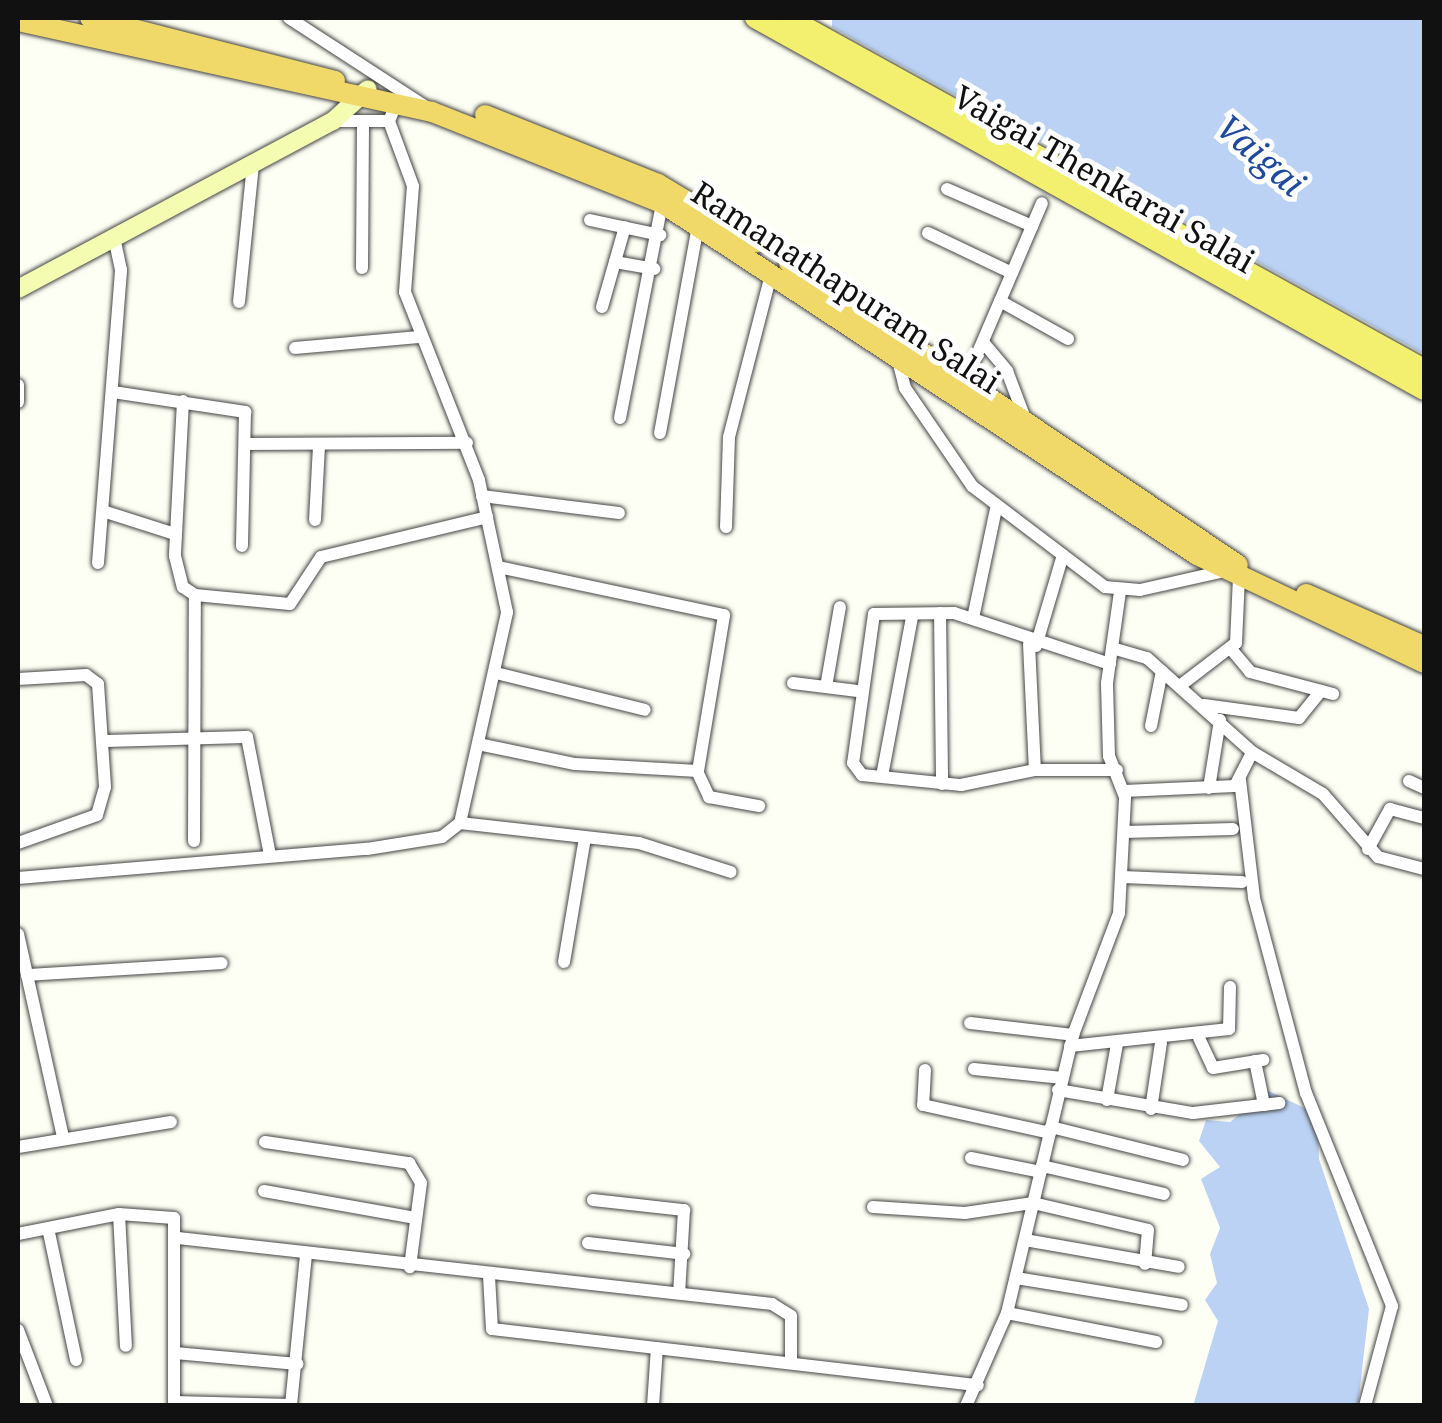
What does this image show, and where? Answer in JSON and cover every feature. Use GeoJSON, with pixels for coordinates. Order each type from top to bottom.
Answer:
{"type":"FeatureCollection","features":[{"type":"Feature","properties":{"kind":"highway","name":"Ramanathapuram Salai"},"geometry":{"type":"LineString","coordinates":[[90,18],[363,94],[392,114],[424,106],[662,202],[773,268],[1232,575],[1424,663]]}},
{"type":"Feature","properties":{"kind":"highway","name":"Ramanathapuram Salai"},"geometry":{"type":"LineString","coordinates":[[18,21],[541,132],[658,184],[903,332],[1026,422],[1240,566],[1424,646]]}},
{"type":"Feature","properties":{"kind":"main road","name":"Vaigai Thenkarai Salai"},"geometry":{"type":"LineString","coordinates":[[755,18],[1424,390]]}},
{"type":"Feature","properties":{"kind":"main road","name":"Vaigai Thenkarai Salai"},"geometry":{"type":"LineString","coordinates":[[789,18],[1424,370]]}},
{"type":"Feature","properties":{"kind":"main road"},"geometry":{"type":"LineString","coordinates":[[18,289],[333,121],[363,94]]}},
{"type":"Feature","properties":{"kind":"street"},"geometry":{"type":"LineString","coordinates":[[289,18],[424,106]]}},
{"type":"Feature","properties":{"kind":"street"},"geometry":{"type":"LineString","coordinates":[[333,121],[363,122],[392,114],[413,186],[405,292],[466,444],[499,567],[507,612],[500,674],[460,823]]}},
{"type":"Feature","properties":{"kind":"street"},"geometry":{"type":"LineString","coordinates":[[362,268],[363,122]]}},
{"type":"Feature","properties":{"kind":"street"},"geometry":{"type":"LineString","coordinates":[[238,302],[253,164]]}},
{"type":"Feature","properties":{"kind":"street"},"geometry":{"type":"LineString","coordinates":[[947,189],[1032,226]]}},
{"type":"Feature","properties":{"kind":"street"},"geometry":{"type":"LineString","coordinates":[[620,418],[654,269],[662,202]]}},
{"type":"Feature","properties":{"kind":"street"},"geometry":{"type":"LineString","coordinates":[[967,378],[1042,202]]}},
{"type":"Feature","properties":{"kind":"street"},"geometry":{"type":"LineString","coordinates":[[590,220],[660,235]]}},
{"type":"Feature","properties":{"kind":"street"},"geometry":{"type":"LineString","coordinates":[[660,433],[698,226]]}},
{"type":"Feature","properties":{"kind":"street"},"geometry":{"type":"LineString","coordinates":[[602,307],[625,228]]}},
{"type":"Feature","properties":{"kind":"street"},"geometry":{"type":"LineString","coordinates":[[928,233],[1012,273]]}},
{"type":"Feature","properties":{"kind":"street"},"geometry":{"type":"LineString","coordinates":[[98,563],[121,270],[114,236]]}},
{"type":"Feature","properties":{"kind":"street"},"geometry":{"type":"LineString","coordinates":[[615,262],[654,269]]}},
{"type":"Feature","properties":{"kind":"street"},"geometry":{"type":"LineString","coordinates":[[726,527],[729,436],[773,268]]}},
{"type":"Feature","properties":{"kind":"street"},"geometry":{"type":"LineString","coordinates":[[1000,301],[1068,338]]}},
{"type":"Feature","properties":{"kind":"street"},"geometry":{"type":"LineString","coordinates":[[903,332],[896,353],[905,388],[996,509],[1120,592],[1232,575],[1232,649],[1250,672],[1327,693],[1299,718],[1204,705]]}},
{"type":"Feature","properties":{"kind":"street"},"geometry":{"type":"LineString","coordinates":[[295,348],[420,336]]}},
{"type":"Feature","properties":{"kind":"street"},"geometry":{"type":"LineString","coordinates":[[982,342],[1007,371],[1026,422]]}},
{"type":"Feature","properties":{"kind":"street"},"geometry":{"type":"LineString","coordinates":[[18,384],[18,402]]}},
{"type":"Feature","properties":{"kind":"street"},"geometry":{"type":"LineString","coordinates":[[112,392],[240,406],[247,444],[242,546]]}},
{"type":"Feature","properties":{"kind":"street"},"geometry":{"type":"LineString","coordinates":[[182,401],[175,534],[178,574],[195,595],[189,740],[194,840]]}},
{"type":"Feature","properties":{"kind":"street"},"geometry":{"type":"LineString","coordinates":[[247,444],[466,444]]}},
{"type":"Feature","properties":{"kind":"street"},"geometry":{"type":"LineString","coordinates":[[315,520],[319,447]]}},
{"type":"Feature","properties":{"kind":"street"},"geometry":{"type":"LineString","coordinates":[[482,496],[619,514]]}},
{"type":"Feature","properties":{"kind":"street"},"geometry":{"type":"LineString","coordinates":[[973,618],[996,509]]}},
{"type":"Feature","properties":{"kind":"street"},"geometry":{"type":"LineString","coordinates":[[103,511],[175,534]]}},
{"type":"Feature","properties":{"kind":"street"},"geometry":{"type":"LineString","coordinates":[[195,595],[290,604],[321,557],[487,517]]}},
{"type":"Feature","properties":{"kind":"street"},"geometry":{"type":"LineString","coordinates":[[1035,770],[1033,645],[1063,555]]}},
{"type":"Feature","properties":{"kind":"street"},"geometry":{"type":"LineString","coordinates":[[499,567],[723,609],[697,772],[709,797],[760,806]]}},
{"type":"Feature","properties":{"kind":"street"},"geometry":{"type":"LineString","coordinates":[[966,1406],[1007,1313],[1071,1040],[1120,912],[1124,791],[1108,750],[1110,664],[1120,592]]}},
{"type":"Feature","properties":{"kind":"street"},"geometry":{"type":"LineString","coordinates":[[826,687],[840,607]]}},
{"type":"Feature","properties":{"kind":"street"},"geometry":{"type":"LineString","coordinates":[[940,613],[942,784]]}},
{"type":"Feature","properties":{"kind":"street"},"geometry":{"type":"LineString","coordinates":[[1110,664],[1033,645],[973,618],[940,613],[870,618],[858,691],[854,768],[942,784],[1035,770],[1117,770]]}},
{"type":"Feature","properties":{"kind":"street"},"geometry":{"type":"LineString","coordinates":[[882,776],[912,617]]}},
{"type":"Feature","properties":{"kind":"street"},"geometry":{"type":"LineString","coordinates":[[1112,648],[1162,670],[1252,752],[1324,794],[1368,849],[1424,868]]}},
{"type":"Feature","properties":{"kind":"street"},"geometry":{"type":"LineString","coordinates":[[1181,686],[1232,649]]}},
{"type":"Feature","properties":{"kind":"street"},"geometry":{"type":"LineString","coordinates":[[1151,726],[1162,670]]}},
{"type":"Feature","properties":{"kind":"street"},"geometry":{"type":"LineString","coordinates":[[500,674],[644,710]]}},
{"type":"Feature","properties":{"kind":"street"},"geometry":{"type":"LineString","coordinates":[[18,679],[93,678],[104,741],[103,810],[18,843]]}},
{"type":"Feature","properties":{"kind":"street"},"geometry":{"type":"LineString","coordinates":[[793,683],[858,691]]}},
{"type":"Feature","properties":{"kind":"street"},"geometry":{"type":"LineString","coordinates":[[1209,788],[1220,720]]}},
{"type":"Feature","properties":{"kind":"street"},"geometry":{"type":"LineString","coordinates":[[104,741],[246,737],[254,745],[270,855]]}},
{"type":"Feature","properties":{"kind":"street"},"geometry":{"type":"LineString","coordinates":[[483,745],[574,764],[697,772]]}},
{"type":"Feature","properties":{"kind":"street"},"geometry":{"type":"LineString","coordinates":[[1252,752],[1240,780],[1254,898],[1306,1093],[1392,1306],[1365,1406]]}},
{"type":"Feature","properties":{"kind":"street"},"geometry":{"type":"LineString","coordinates":[[1124,791],[1209,788],[1240,780]]}},
{"type":"Feature","properties":{"kind":"street"},"geometry":{"type":"LineString","coordinates":[[1409,781],[1424,788]]}},
{"type":"Feature","properties":{"kind":"street"},"geometry":{"type":"LineString","coordinates":[[1368,849],[1390,809],[1424,818]]}},
{"type":"Feature","properties":{"kind":"street"},"geometry":{"type":"LineString","coordinates":[[18,878],[428,839],[460,823],[679,851],[730,872]]}},
{"type":"Feature","properties":{"kind":"street"},"geometry":{"type":"LineString","coordinates":[[1124,832],[1233,829]]}},
{"type":"Feature","properties":{"kind":"street"},"geometry":{"type":"LineString","coordinates":[[564,962],[584,838]]}},
{"type":"Feature","properties":{"kind":"street"},"geometry":{"type":"LineString","coordinates":[[1122,877],[1242,882]]}},
{"type":"Feature","properties":{"kind":"street"},"geometry":{"type":"LineString","coordinates":[[18,934],[63,1137]]}},
{"type":"Feature","properties":{"kind":"street"},"geometry":{"type":"LineString","coordinates":[[26,974],[222,963]]}},
{"type":"Feature","properties":{"kind":"street"},"geometry":{"type":"LineString","coordinates":[[970,1022],[1117,1044],[1199,1038],[1234,1025],[1230,987]]}},
{"type":"Feature","properties":{"kind":"street"},"geometry":{"type":"LineString","coordinates":[[1199,1038],[1212,1068],[1259,1060],[1264,1105]]}},
{"type":"Feature","properties":{"kind":"street"},"geometry":{"type":"LineString","coordinates":[[1151,1109],[1161,1043]]}},
{"type":"Feature","properties":{"kind":"street"},"geometry":{"type":"LineString","coordinates":[[1108,1100],[1117,1044]]}},
{"type":"Feature","properties":{"kind":"street"},"geometry":{"type":"LineString","coordinates":[[974,1069],[1060,1084],[1151,1109],[1279,1103]]}},
{"type":"Feature","properties":{"kind":"street"},"geometry":{"type":"LineString","coordinates":[[925,1070],[923,1105],[1183,1160]]}},
{"type":"Feature","properties":{"kind":"street"},"geometry":{"type":"LineString","coordinates":[[18,1147],[171,1122]]}},
{"type":"Feature","properties":{"kind":"street"},"geometry":{"type":"LineString","coordinates":[[266,1142],[410,1163],[421,1183],[410,1267]]}},
{"type":"Feature","properties":{"kind":"street"},"geometry":{"type":"LineString","coordinates":[[971,1158],[1164,1194]]}},
{"type":"Feature","properties":{"kind":"street"},"geometry":{"type":"LineString","coordinates":[[264,1190],[416,1218]]}},
{"type":"Feature","properties":{"kind":"street"},"geometry":{"type":"LineString","coordinates":[[593,1200],[684,1210],[680,1293]]}},
{"type":"Feature","properties":{"kind":"street"},"geometry":{"type":"LineString","coordinates":[[873,1207],[965,1214],[1033,1203],[1148,1230],[1145,1264]]}},
{"type":"Feature","properties":{"kind":"street"},"geometry":{"type":"LineString","coordinates":[[120,1214],[126,1346]]}},
{"type":"Feature","properties":{"kind":"street"},"geometry":{"type":"LineString","coordinates":[[18,1234],[120,1214],[170,1215],[178,1238],[174,1404],[291,1406],[306,1255]]}},
{"type":"Feature","properties":{"kind":"street"},"geometry":{"type":"LineString","coordinates":[[48,1228],[76,1360]]}},
{"type":"Feature","properties":{"kind":"street"},"geometry":{"type":"LineString","coordinates":[[178,1238],[784,1308],[794,1326],[791,1362]]}},
{"type":"Feature","properties":{"kind":"street"},"geometry":{"type":"LineString","coordinates":[[1025,1240],[1179,1267]]}},
{"type":"Feature","properties":{"kind":"street"},"geometry":{"type":"LineString","coordinates":[[588,1244],[684,1254]]}},
{"type":"Feature","properties":{"kind":"street"},"geometry":{"type":"LineString","coordinates":[[488,1276],[492,1329],[978,1386]]}},
{"type":"Feature","properties":{"kind":"street"},"geometry":{"type":"LineString","coordinates":[[1016,1278],[1182,1305]]}},
{"type":"Feature","properties":{"kind":"street"},"geometry":{"type":"LineString","coordinates":[[1007,1313],[1156,1342]]}},
{"type":"Feature","properties":{"kind":"street"},"geometry":{"type":"LineString","coordinates":[[18,1330],[47,1406]]}},
{"type":"Feature","properties":{"kind":"street"},"geometry":{"type":"LineString","coordinates":[[653,1406],[657,1348]]}},
{"type":"Feature","properties":{"kind":"street"},"geometry":{"type":"LineString","coordinates":[[175,1354],[298,1364]]}},
{"type":"Feature","properties":{"kind":"water","name":"Vaigai"},"geometry":{"type":"Polygon","coordinates":[[[832,18],[1424,18],[1424,354],[832,27],[832,18]]]}},
{"type":"Feature","properties":{"kind":"water"},"geometry":{"type":"Polygon","coordinates":[[[1269,1091],[1317,1114],[1319,1159],[1369,1309],[1358,1405],[1193,1406],[1218,1321],[1205,1300],[1217,1283],[1210,1254],[1220,1228],[1201,1179],[1220,1167],[1199,1141],[1206,1120],[1230,1122],[1269,1091]]]}}]}
